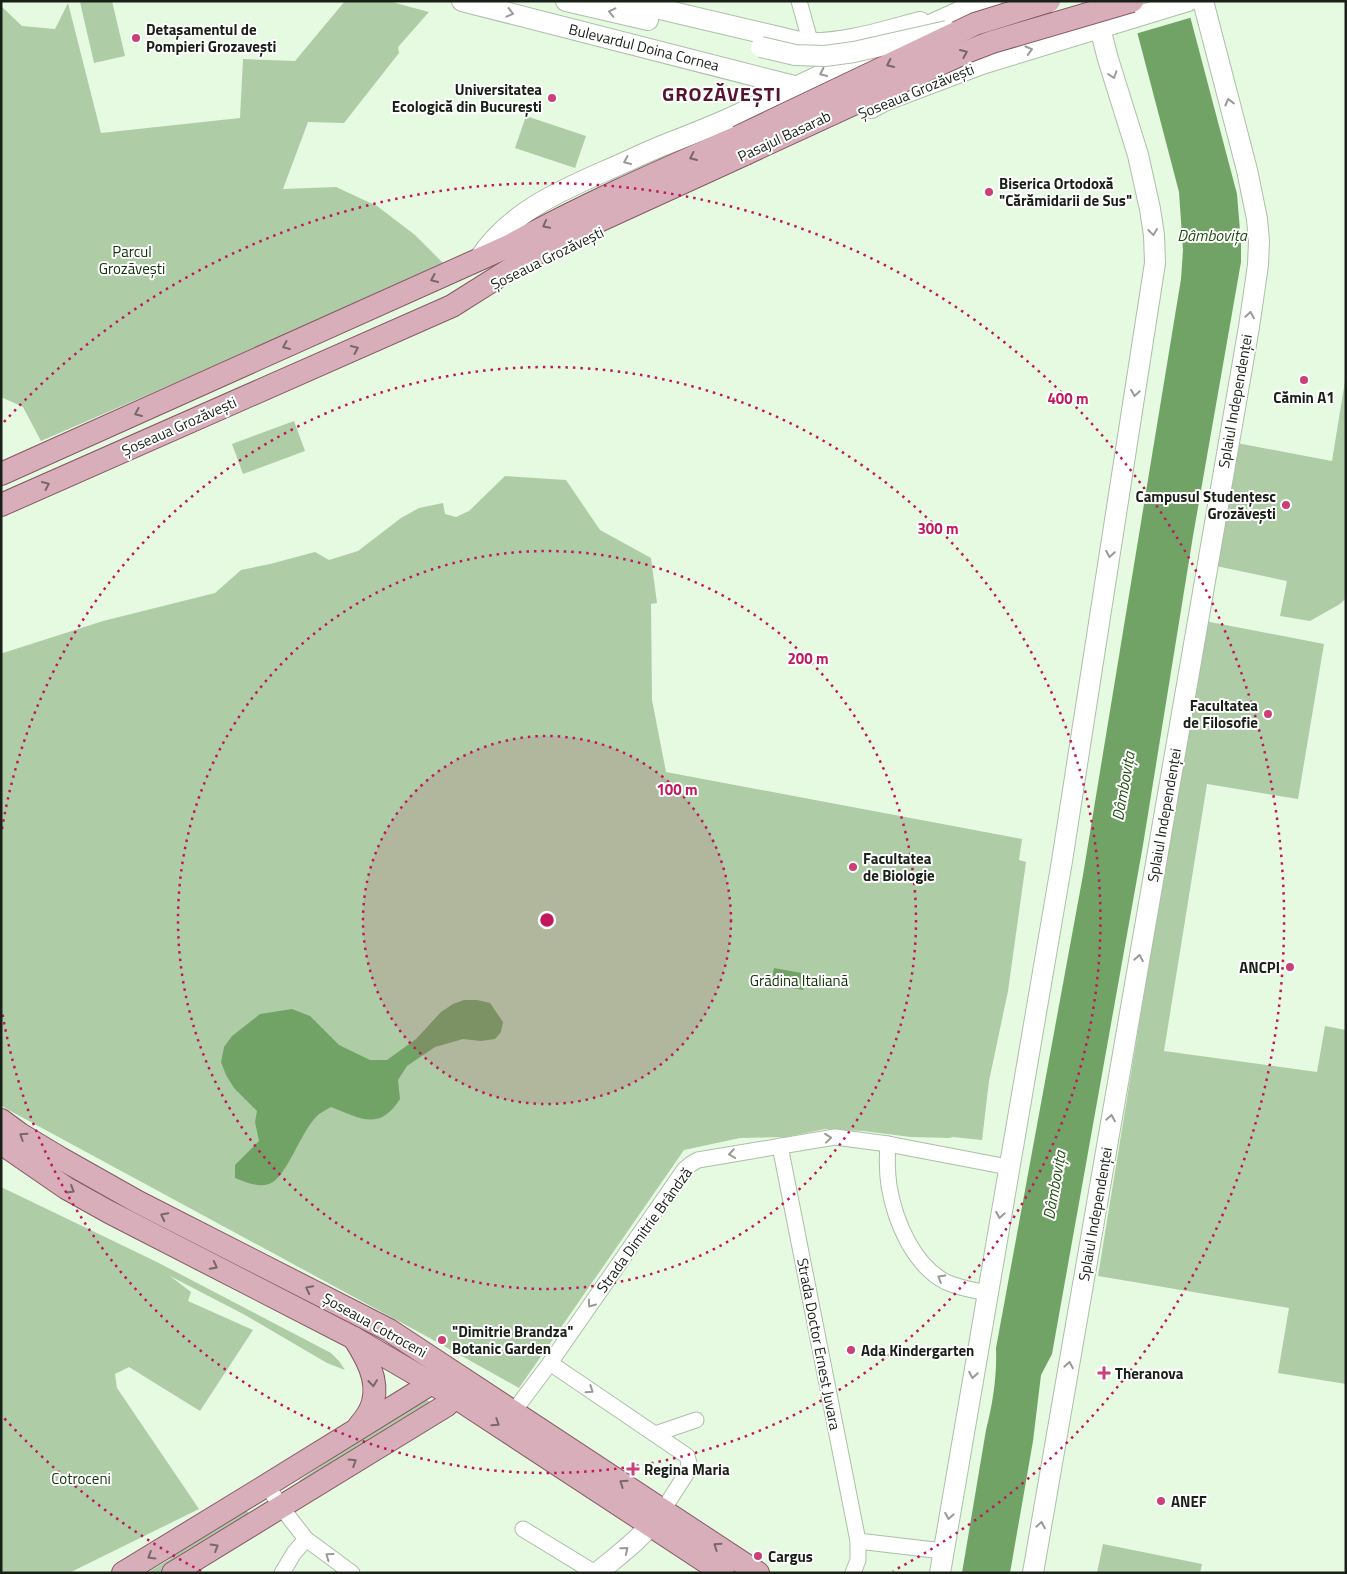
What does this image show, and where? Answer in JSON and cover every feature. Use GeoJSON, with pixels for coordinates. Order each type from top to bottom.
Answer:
{"type":"FeatureCollection","features":[{"type":"Feature","properties":{"kind":"main road","name":"Bulevardul Doina Cornea"},"geometry":{"type":"LineString","coordinates":[[462,1],[852,102],[862,104],[884,101]]}},
{"type":"Feature","properties":{"kind":"main road","name":"Bulevardul Doina Cornea"},"geometry":{"type":"LineString","coordinates":[[566,1],[795,55],[810,56],[854,52],[969,17]]}},
{"type":"Feature","properties":{"kind":"main road"},"geometry":{"type":"LineString","coordinates":[[626,1],[811,44],[848,40],[969,17]]}},
{"type":"Feature","properties":{"kind":"main road","name":"Șoseaua Grozăvești"},"geometry":{"type":"LineString","coordinates":[[1,474],[479,259],[488,246],[511,223],[534,206],[556,194],[662,146],[742,113],[796,86],[969,17],[992,1]]}},
{"type":"Feature","properties":{"kind":"main road","name":"Pasajul Basarab"},"geometry":{"type":"LineString","coordinates":[[452,306],[561,218],[738,137],[969,17],[1049,1]]}},
{"type":"Feature","properties":{"kind":"main road"},"geometry":{"type":"LineString","coordinates":[[940,1573],[1063,851],[1155,263],[1154,235],[1150,209],[1138,155],[1093,1]]}},
{"type":"Feature","properties":{"kind":"main road","name":"Șoseaua Grozăvești"},"geometry":{"type":"LineString","coordinates":[[1,505],[452,306],[579,241],[884,101],[982,64],[1100,28],[1128,11],[1188,1]]}},
{"type":"Feature","properties":{"kind":"main road","name":"Splaiul Independenței"},"geometry":{"type":"LineString","coordinates":[[1033,1573],[1258,265],[1259,241],[1254,203],[1203,1]]}},
{"type":"Feature","properties":{"kind":"main road","name":"Pasajul Basarab"},"geometry":{"type":"LineString","coordinates":[[479,259],[513,255],[562,238],[966,52],[992,42],[1128,11]]}},
{"type":"Feature","properties":{"kind":"main road"},"geometry":{"type":"LineString","coordinates":[[742,72],[752,87],[751,102],[742,113]]}},
{"type":"Feature","properties":{"kind":"main road","name":"Șoseaua Cotroceni"},"geometry":{"type":"LineString","coordinates":[[1,1120],[60,1158],[138,1202],[389,1330],[437,1374]]}},
{"type":"Feature","properties":{"kind":"main road","name":"Șoseaua Cotroceni"},"geometry":{"type":"LineString","coordinates":[[1,1143],[66,1188],[109,1212],[354,1338],[437,1374],[657,1518],[758,1573]]}},
{"type":"Feature","properties":{"kind":"main road"},"geometry":{"type":"LineString","coordinates":[[354,1338],[368,1362],[372,1372],[374,1387],[373,1401],[368,1414],[357,1430]]}},
{"type":"Feature","properties":{"kind":"main road"},"geometry":{"type":"LineString","coordinates":[[123,1573],[357,1430],[437,1374]]}},
{"type":"Feature","properties":{"kind":"main road"},"geometry":{"type":"LineString","coordinates":[[173,1573],[446,1405],[461,1388]]}},
{"type":"Feature","properties":{"kind":"main road","name":"Șoseaua Cotroceni"},"geometry":{"type":"LineString","coordinates":[[461,1388],[514,1411],[657,1518],[723,1573]]}},
{"type":"Feature","properties":{"kind":"main road"},"geometry":{"type":"LineString","coordinates":[[596,1573],[637,1540],[657,1518]]}},
{"type":"Feature","properties":{"kind":"street"},"geometry":{"type":"LineString","coordinates":[[799,1],[811,44]]}},
{"type":"Feature","properties":{"kind":"street","name":"Strada Dimitrie Brândză"},"geometry":{"type":"LineString","coordinates":[[514,1411],[550,1363],[684,1170],[691,1164],[705,1158],[836,1137],[888,1144],[1008,1167]]}},
{"type":"Feature","properties":{"kind":"street"},"geometry":{"type":"LineString","coordinates":[[888,1144],[888,1184],[892,1202],[905,1236],[914,1250],[934,1274],[946,1282],[987,1293]]}},
{"type":"Feature","properties":{"kind":"street","name":"Strada Doctor Ernest Juvara"},"geometry":{"type":"LineString","coordinates":[[780,1146],[858,1541],[858,1560],[853,1573]]}},
{"type":"Feature","properties":{"kind":"street"},"geometry":{"type":"LineString","coordinates":[[550,1363],[687,1456],[688,1470],[657,1518]]}},
{"type":"Feature","properties":{"kind":"street"},"geometry":{"type":"LineString","coordinates":[[655,1434],[696,1420]]}},
{"type":"Feature","properties":{"kind":"street"},"geometry":{"type":"LineString","coordinates":[[267,1485],[281,1507],[306,1539],[352,1573]]}},
{"type":"Feature","properties":{"kind":"street"},"geometry":{"type":"LineString","coordinates":[[523,1529],[596,1573]]}},
{"type":"Feature","properties":{"kind":"street"},"geometry":{"type":"LineString","coordinates":[[282,1573],[306,1539]]}},
{"type":"Feature","properties":{"kind":"street"},"geometry":{"type":"LineString","coordinates":[[858,1541],[943,1551]]}},
{"type":"Feature","properties":{"kind":"green space"},"geometry":{"type":"Polygon","coordinates":[[[112,1],[125,56],[94,63],[80,2],[112,1]]]}},
{"type":"Feature","properties":{"kind":"green space","name":"Parcul Grozăvești"},"geometry":{"type":"Polygon","coordinates":[[[345,1],[388,1],[429,12],[398,47],[399,53],[344,123],[308,122],[283,189],[336,187],[377,206],[415,235],[445,265],[41,441],[23,407],[1,397],[1,6],[22,26],[55,29],[68,3],[101,133],[240,118],[243,59],[295,61],[345,1]]]}},
{"type":"Feature","properties":{"kind":"green space"},"geometry":{"type":"Polygon","coordinates":[[[526,116],[586,136],[575,168],[515,148],[526,116]]]}},
{"type":"Feature","properties":{"kind":"green space"},"geometry":{"type":"Polygon","coordinates":[[[1346,375],[1346,598],[1340,604],[1310,621],[1280,616],[1287,581],[1216,566],[1237,443],[1332,461],[1346,375]]]}},
{"type":"Feature","properties":{"kind":"green space"},"geometry":{"type":"Polygon","coordinates":[[[294,421],[305,451],[243,474],[232,444],[294,421]]]}},
{"type":"Feature","properties":{"kind":"green space","name":"\"Dimitrie Brandza\" Botanic Garden"},"geometry":{"type":"Polygon","coordinates":[[[505,476],[566,480],[600,530],[651,558],[657,603],[651,604],[652,700],[666,772],[1022,839],[1019,860],[1026,862],[1008,991],[989,1081],[982,1140],[953,1137],[911,1137],[863,1131],[825,1129],[786,1137],[740,1138],[684,1150],[519,1388],[1,1105],[1,650],[3,653],[103,621],[215,593],[241,570],[315,552],[329,560],[358,551],[401,518],[419,508],[443,503],[445,514],[456,517],[469,511],[505,476]]]}},
{"type":"Feature","properties":{"kind":"green space"},"geometry":{"type":"Polygon","coordinates":[[[1205,621],[1324,644],[1298,799],[1207,784],[1164,1051],[1317,1072],[1325,1026],[1346,1030],[1346,1384],[1278,1373],[1289,1308],[1098,1276],[1205,621]]]}},
{"type":"Feature","properties":{"kind":"green space","name":"Cotroceni"},"geometry":{"type":"Polygon","coordinates":[[[1,1187],[157,1262],[331,1353],[345,1370],[327,1363],[245,1315],[170,1276],[191,1292],[188,1301],[253,1330],[200,1411],[129,1367],[115,1374],[117,1388],[199,1509],[69,1573],[1,1573],[1,1187]]]}},
{"type":"Feature","properties":{"kind":"green space"},"geometry":{"type":"Polygon","coordinates":[[[419,1396],[434,1404],[299,1484],[300,1480],[346,1449],[354,1437],[419,1396]]]}},
{"type":"Feature","properties":{"kind":"green space"},"geometry":{"type":"Polygon","coordinates":[[[245,1508],[249,1514],[247,1519],[161,1573],[147,1573],[170,1559],[180,1544],[245,1508]]]}},
{"type":"Feature","properties":{"kind":"green space"},"geometry":{"type":"Polygon","coordinates":[[[1103,1544],[1202,1564],[1200,1573],[1097,1573],[1103,1544]]]}},
{"type":"Feature","properties":{"kind":"water","name":"Dâmbovița"},"geometry":{"type":"Polygon","coordinates":[[[1129,1],[1186,1],[1237,194],[1241,262],[1193,536],[1143,845],[1052,1354],[1041,1375],[1033,1441],[1010,1573],[962,1573],[986,1430],[993,1400],[996,1348],[1083,875],[1181,279],[1183,250],[1179,192],[1129,1]]]}},
{"type":"Feature","properties":{"kind":"water"},"geometry":{"type":"Polygon","coordinates":[[[774,968],[807,974],[803,990],[771,984],[774,968]]]}},
{"type":"Feature","properties":{"kind":"water"},"geometry":{"type":"Polygon","coordinates":[[[464,1000],[490,1003],[503,1022],[501,1032],[495,1039],[481,1041],[463,1039],[435,1047],[407,1066],[398,1080],[400,1099],[384,1116],[368,1120],[331,1107],[318,1115],[306,1131],[282,1173],[269,1184],[256,1185],[235,1178],[235,1165],[259,1141],[255,1122],[257,1111],[234,1088],[221,1062],[224,1047],[232,1036],[260,1014],[292,1009],[310,1016],[339,1045],[370,1060],[387,1060],[416,1039],[441,1012],[453,1004],[464,1000]]]}},
{"type":"Feature","properties":{"kind":"pier"},"geometry":{"type":"Polygon","coordinates":[[[1126,1],[1189,1],[1193,17],[1135,34],[1126,1]]]}},
{"type":"Feature","properties":{"kind":"place","name":"Detașamentul de Pompieri Grozavești"},"geometry":{"type":"Point","coordinates":[136,38]}},
{"type":"Feature","properties":{"kind":"place","name":"Universitatea Ecologică din București"},"geometry":{"type":"Point","coordinates":[552,98]}},
{"type":"Feature","properties":{"kind":"place","name":"Biserica Ortodoxă \"Cărămidarii de Sus\""},"geometry":{"type":"Point","coordinates":[989,192]}},
{"type":"Feature","properties":{"kind":"place","name":"Cămin A1"},"geometry":{"type":"Point","coordinates":[1304,380]}},
{"type":"Feature","properties":{"kind":"place","name":"Campusul Studențesc Grozăvești"},"geometry":{"type":"Point","coordinates":[1286,505]}},
{"type":"Feature","properties":{"kind":"place","name":"Facultatea de Filosofie"},"geometry":{"type":"Point","coordinates":[1268,714]}},
{"type":"Feature","properties":{"kind":"place","name":"Facultatea de Biologie"},"geometry":{"type":"Point","coordinates":[853,867]}},
{"type":"Feature","properties":{"kind":"place","name":"ANCPI"},"geometry":{"type":"Point","coordinates":[1290,967]}},
{"type":"Feature","properties":{"kind":"place","name":"\"Dimitrie Brandza\" Botanic Garden"},"geometry":{"type":"Point","coordinates":[442,1340]}},
{"type":"Feature","properties":{"kind":"place","name":"Ada Kindergarten"},"geometry":{"type":"Point","coordinates":[851,1350]}},
{"type":"Feature","properties":{"kind":"place","name":"Theranova"},"geometry":{"type":"Point","coordinates":[1104,1373]}},
{"type":"Feature","properties":{"kind":"place","name":"Regina Maria"},"geometry":{"type":"Point","coordinates":[633,1469]}},
{"type":"Feature","properties":{"kind":"place","name":"ANEF"},"geometry":{"type":"Point","coordinates":[1161,1501]}},
{"type":"Feature","properties":{"kind":"place","name":"Cargus"},"geometry":{"type":"Point","coordinates":[758,1556]}},
{"type":"Feature","properties":{"kind":"district","name":"GROZĂVEŞTI"},"geometry":{"type":"Point","coordinates":[722,93]}},
{"type":"Feature","properties":{"kind":"park label","name":"Grădina Italiană"},"geometry":{"type":"Point","coordinates":[799,980]}}]}
